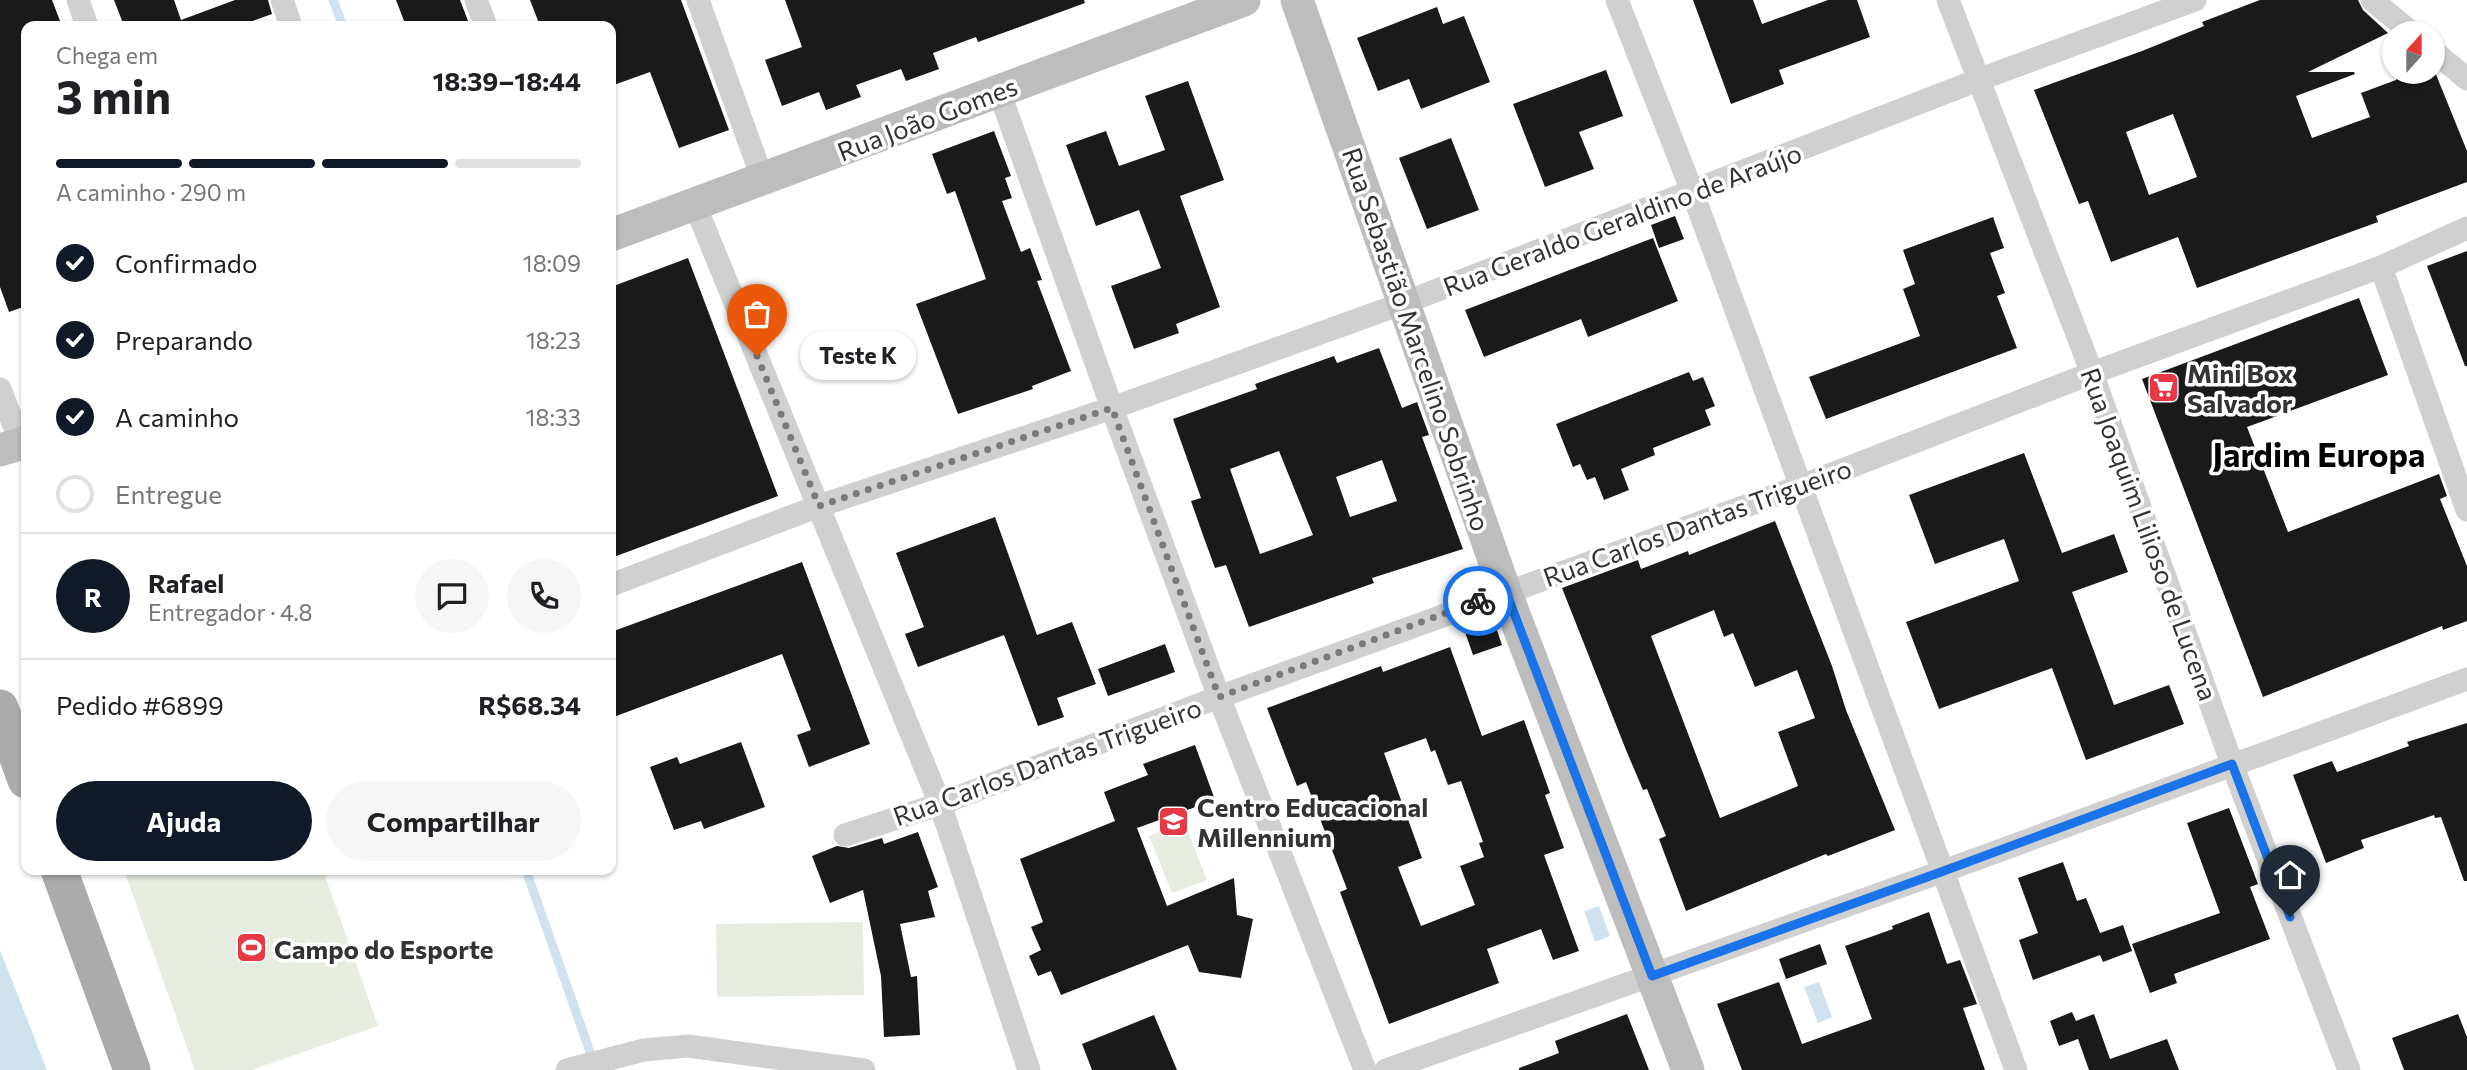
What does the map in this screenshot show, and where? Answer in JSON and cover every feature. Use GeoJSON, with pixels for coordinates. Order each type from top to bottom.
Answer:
{"type":"FeatureCollection","features":[{"type":"Feature","properties":{"kind":"main road"},"geometry":{"type":"LineString","coordinates":[[0,708],[21,766]]}},
{"type":"Feature","properties":{"kind":"main road"},"geometry":{"type":"LineString","coordinates":[[61,875],[132,1070]]}},
{"type":"Feature","properties":{"kind":"street"},"geometry":{"type":"LineString","coordinates":[[78,0],[85,21]]}},
{"type":"Feature","properties":{"kind":"street"},"geometry":{"type":"LineString","coordinates":[[282,0],[289,21]]}},
{"type":"Feature","properties":{"kind":"street"},"geometry":{"type":"LineString","coordinates":[[476,0],[484,21]]}},
{"type":"Feature","properties":{"kind":"street"},"geometry":{"type":"LineString","coordinates":[[698,0],[764,180]]}},
{"type":"Feature","properties":{"kind":"street","name":"Rua João Gomes"},"geometry":{"type":"LineString","coordinates":[[616,233],[999,91],[1209,6],[1244,0]]}},
{"type":"Feature","properties":{"kind":"street","name":"Rua Sebastião Marcelino Sobrinho"},"geometry":{"type":"LineString","coordinates":[[1297,0],[1506,592],[1688,1070]]}},
{"type":"Feature","properties":{"kind":"street"},"geometry":{"type":"LineString","coordinates":[[1617,0],[1692,191],[2016,1070]]}},
{"type":"Feature","properties":{"kind":"street","name":"Rua Joaquim Lilioso de Lucena"},"geometry":{"type":"LineString","coordinates":[[1948,0],[2092,373],[2232,764],[2349,1070]]}},
{"type":"Feature","properties":{"kind":"street","name":"Rua Geraldo Geraldino de Araújo"},"geometry":{"type":"LineString","coordinates":[[616,583],[819,506],[1112,408],[1405,303],[1978,80],[2195,0]]}},
{"type":"Feature","properties":{"kind":"street"},"geometry":{"type":"LineString","coordinates":[[2372,0],[2397,21]]}},
{"type":"Feature","properties":{"kind":"street"},"geometry":{"type":"LineString","coordinates":[[2445,61],[2467,79]]}},
{"type":"Feature","properties":{"kind":"street"},"geometry":{"type":"LineString","coordinates":[[999,91],[1219,697],[1365,1070]]}},
{"type":"Feature","properties":{"kind":"street"},"geometry":{"type":"LineString","coordinates":[[695,205],[940,804],[1029,1070]]}},
{"type":"Feature","properties":{"kind":"street","name":"Rua Carlos Dantas Trigueiro"},"geometry":{"type":"LineString","coordinates":[[845,835],[940,804],[1219,697],[1801,486],[2092,373],[2381,267],[2467,228]]}},
{"type":"Feature","properties":{"kind":"street"},"geometry":{"type":"LineString","coordinates":[[2381,267],[2467,510]]}},
{"type":"Feature","properties":{"kind":"street"},"geometry":{"type":"LineString","coordinates":[[0,389],[16,446]]}},
{"type":"Feature","properties":{"kind":"street"},"geometry":{"type":"LineString","coordinates":[[1386,1070],[1941,872],[2467,679]]}},
{"type":"Feature","properties":{"kind":"street"},"geometry":{"type":"LineString","coordinates":[[574,1068],[644,1050],[688,1045],[864,1070]]}},
{"type":"Feature","properties":{"kind":"shaded area"},"geometry":{"type":"Polygon","coordinates":[[[1184,822],[1207,880],[1172,893],[1149,836],[1184,822]]]}},
{"type":"Feature","properties":{"kind":"shaded area","name":"Campo do Esporte"},"geometry":{"type":"Polygon","coordinates":[[[126,875],[325,875],[378,1026],[252,1070],[195,1070],[126,875]]]}},
{"type":"Feature","properties":{"kind":"shaded area"},"geometry":{"type":"Polygon","coordinates":[[[863,922],[864,995],[717,997],[716,924],[863,922]]]}},
{"type":"Feature","properties":{"kind":"water"},"geometry":{"type":"Polygon","coordinates":[[[1599,906],[1610,936],[1595,942],[1584,911],[1599,906]]]}},
{"type":"Feature","properties":{"kind":"water"},"geometry":{"type":"Polygon","coordinates":[[[0,950],[47,1070],[0,1070],[0,950]]]}},
{"type":"Feature","properties":{"kind":"water"},"geometry":{"type":"Polygon","coordinates":[[[1819,982],[1832,1017],[1818,1023],[1804,987],[1819,982]]]}},
{"type":"Feature","properties":{"kind":"building"},"geometry":{"type":"Polygon","coordinates":[[[0,0],[52,0],[60,21],[21,21],[21,308],[9,312],[0,287],[0,0]]]}},
{"type":"Feature","properties":{"kind":"building"},"geometry":{"type":"Polygon","coordinates":[[[114,0],[174,0],[181,20],[235,0],[268,0],[272,14],[253,21],[122,21],[114,0]]]}},
{"type":"Feature","properties":{"kind":"building"},"geometry":{"type":"Polygon","coordinates":[[[396,0],[460,0],[468,21],[404,21],[396,0]]]}},
{"type":"Feature","properties":{"kind":"building"},"geometry":{"type":"Polygon","coordinates":[[[530,0],[681,0],[729,130],[679,148],[650,72],[616,84],[616,21],[538,21],[530,0]]]}},
{"type":"Feature","properties":{"kind":"building"},"geometry":{"type":"Polygon","coordinates":[[[785,0],[1084,0],[1085,3],[978,42],[976,37],[933,53],[939,69],[906,81],[901,69],[856,85],[861,97],[826,110],[819,92],[782,106],[765,60],[802,47],[785,0]]]}},
{"type":"Feature","properties":{"kind":"building"},"geometry":{"type":"Polygon","coordinates":[[[1693,0],[1753,0],[1762,24],[1828,0],[1857,0],[1870,37],[1779,70],[1784,84],[1731,104],[1693,0]]]}},
{"type":"Feature","properties":{"kind":"building"},"geometry":{"type":"Polygon","coordinates":[[[2260,0],[2358,0],[2363,10],[2382,27],[2382,36],[2308,72],[2355,74],[2296,96],[2312,138],[2370,117],[2361,93],[2385,84],[2440,84],[2467,151],[2467,182],[2376,216],[2378,222],[2197,288],[2178,237],[2111,262],[2088,201],[2079,204],[2034,90],[2204,26],[2202,22],[2260,0]],[[2173,114],[2126,132],[2149,195],[2197,177],[2173,114]]]}},
{"type":"Feature","properties":{"kind":"building"},"geometry":{"type":"Polygon","coordinates":[[[1437,7],[1443,24],[1464,16],[1490,82],[1421,109],[1409,79],[1378,91],[1357,38],[1437,7]]]}},
{"type":"Feature","properties":{"kind":"building"},"geometry":{"type":"Polygon","coordinates":[[[1606,70],[1623,116],[1579,132],[1594,169],[1545,187],[1513,104],[1606,70]]]}},
{"type":"Feature","properties":{"kind":"building"},"geometry":{"type":"Polygon","coordinates":[[[1188,81],[1224,180],[1180,196],[1220,307],[1176,324],[1179,333],[1134,349],[1111,286],[1161,268],[1139,210],[1096,226],[1066,145],[1106,131],[1119,166],[1165,150],[1145,96],[1188,81]]]}},
{"type":"Feature","properties":{"kind":"building"},"geometry":{"type":"Polygon","coordinates":[[[994,131],[1011,176],[1005,178],[1012,198],[1002,201],[1021,252],[1030,248],[1042,280],[1037,281],[1071,371],[1032,386],[1033,389],[958,414],[916,304],[986,279],[955,191],[947,194],[932,154],[994,131]]]}},
{"type":"Feature","properties":{"kind":"building"},"geometry":{"type":"Polygon","coordinates":[[[1451,138],[1479,210],[1427,229],[1399,158],[1451,138]]]}},
{"type":"Feature","properties":{"kind":"building"},"geometry":{"type":"Polygon","coordinates":[[[1675,216],[1684,239],[1659,248],[1651,225],[1675,216]]]}},
{"type":"Feature","properties":{"kind":"building"},"geometry":{"type":"Polygon","coordinates":[[[1993,217],[2004,248],[1990,253],[2005,293],[1997,296],[2017,348],[1826,419],[1809,377],[1920,336],[1903,289],[1915,284],[1903,250],[1993,217]]]}},
{"type":"Feature","properties":{"kind":"building"},"geometry":{"type":"Polygon","coordinates":[[[1653,238],[1678,301],[1588,337],[1581,319],[1484,357],[1465,310],[1653,238]]]}},
{"type":"Feature","properties":{"kind":"building"},"geometry":{"type":"Polygon","coordinates":[[[2467,251],[2467,366],[2465,366],[2427,266],[2467,251]]]}},
{"type":"Feature","properties":{"kind":"building"},"geometry":{"type":"Polygon","coordinates":[[[688,258],[778,496],[616,556],[616,285],[688,258]]]}},
{"type":"Feature","properties":{"kind":"building"},"geometry":{"type":"Polygon","coordinates":[[[2359,298],[2388,375],[2247,427],[2288,532],[2439,474],[2447,496],[2440,499],[2467,566],[2467,621],[2443,630],[2442,626],[2263,697],[2142,379],[2359,298]]]}},
{"type":"Feature","properties":{"kind":"building"},"geometry":{"type":"Polygon","coordinates":[[[1379,348],[1402,408],[1417,402],[1429,435],[1422,437],[1463,549],[1372,578],[1374,583],[1249,627],[1226,565],[1215,568],[1204,538],[1191,501],[1201,498],[1173,419],[1257,389],[1255,384],[1334,356],[1337,363],[1379,348]],[[1279,451],[1230,469],[1260,554],[1313,535],[1279,451]],[[1382,460],[1336,477],[1350,517],[1397,501],[1382,460]]]}},
{"type":"Feature","properties":{"kind":"building"},"geometry":{"type":"Polygon","coordinates":[[[1689,372],[1693,381],[1703,377],[1715,406],[1705,410],[1711,425],[1653,448],[1655,455],[1621,469],[1629,490],[1604,500],[1595,477],[1587,480],[1580,464],[1573,467],[1556,424],[1689,372]]]}},
{"type":"Feature","properties":{"kind":"building"},"geometry":{"type":"Polygon","coordinates":[[[2024,453],[2062,553],[2114,534],[2128,572],[2072,592],[2114,705],[2169,685],[2184,724],[2086,760],[2052,668],[1939,709],[1906,622],[2019,581],[2004,539],[1935,564],[1909,495],[2024,453]]]}},
{"type":"Feature","properties":{"kind":"building"},"geometry":{"type":"Polygon","coordinates":[[[995,517],[1037,635],[1072,622],[1096,684],[1057,698],[1064,717],[1038,726],[1004,635],[918,667],[905,634],[924,627],[896,553],[995,517]]]}},
{"type":"Feature","properties":{"kind":"building"},"geometry":{"type":"Polygon","coordinates":[[[1775,521],[1832,666],[1846,710],[1895,830],[1828,856],[1826,854],[1686,911],[1659,839],[1666,836],[1647,789],[1643,790],[1626,750],[1562,588],[1638,560],[1641,569],[1688,551],[1689,555],[1775,521]],[[1714,610],[1651,636],[1720,818],[1798,786],[1778,732],[1815,718],[1797,670],[1755,687],[1733,633],[1724,637],[1714,610]]]}},
{"type":"Feature","properties":{"kind":"building"},"geometry":{"type":"Polygon","coordinates":[[[802,562],[870,744],[809,767],[797,735],[811,730],[782,654],[616,716],[616,630],[802,562]]]}},
{"type":"Feature","properties":{"kind":"building"},"geometry":{"type":"Polygon","coordinates":[[[1493,619],[1502,645],[1473,655],[1464,629],[1493,619]]]}},
{"type":"Feature","properties":{"kind":"building"},"geometry":{"type":"Polygon","coordinates":[[[1165,644],[1175,672],[1108,696],[1098,669],[1165,644]]]}},
{"type":"Feature","properties":{"kind":"building"},"geometry":{"type":"Polygon","coordinates":[[[1450,647],[1482,736],[1524,720],[1550,793],[1545,795],[1564,848],[1544,855],[1579,951],[1553,960],[1541,929],[1487,949],[1499,983],[1389,1024],[1340,892],[1347,889],[1306,782],[1297,786],[1267,708],[1381,666],[1383,672],[1450,647]],[[1426,738],[1384,753],[1422,858],[1398,867],[1421,926],[1475,905],[1460,866],[1484,857],[1479,843],[1483,842],[1461,781],[1448,785],[1435,750],[1431,752],[1426,738]]]}},
{"type":"Feature","properties":{"kind":"building"},"geometry":{"type":"Polygon","coordinates":[[[2467,723],[2467,881],[2464,881],[2441,817],[2435,818],[2434,815],[2361,840],[2364,848],[2326,863],[2293,775],[2332,761],[2337,772],[2409,746],[2407,742],[2467,723]]]}},
{"type":"Feature","properties":{"kind":"building"},"geometry":{"type":"Polygon","coordinates":[[[741,742],[765,807],[704,829],[701,821],[674,830],[650,767],[677,757],[680,764],[741,742]]]}},
{"type":"Feature","properties":{"kind":"building"},"geometry":{"type":"Polygon","coordinates":[[[1195,745],[1215,800],[1137,828],[1167,906],[1234,878],[1237,915],[1253,919],[1241,978],[1199,972],[1188,945],[1061,995],[1051,971],[1038,976],[1029,956],[1041,950],[1031,927],[1043,922],[1020,859],[1115,821],[1104,792],[1148,775],[1143,764],[1195,745]]]}},
{"type":"Feature","properties":{"kind":"building"},"geometry":{"type":"Polygon","coordinates":[[[2229,808],[2258,884],[2250,887],[2270,939],[2174,974],[2177,983],[2150,993],[2132,944],[2220,913],[2187,823],[2229,808]]]}},
{"type":"Feature","properties":{"kind":"building"},"geometry":{"type":"Polygon","coordinates":[[[918,832],[938,887],[928,891],[935,917],[900,924],[911,977],[917,976],[920,1035],[884,1037],[881,976],[863,890],[830,903],[812,856],[837,846],[849,848],[882,838],[884,844],[918,832]]]}},
{"type":"Feature","properties":{"kind":"building"},"geometry":{"type":"Polygon","coordinates":[[[2063,862],[2077,901],[2086,898],[2100,933],[2123,925],[2132,951],[2103,962],[2100,955],[2033,980],[2019,940],[2038,933],[2018,878],[2063,862]]]}},
{"type":"Feature","properties":{"kind":"building"},"geometry":{"type":"Polygon","coordinates":[[[1929,912],[1947,964],[1960,960],[1977,1004],[1963,1008],[1985,1070],[1742,1070],[1717,1004],[1779,982],[1802,1044],[1872,1019],[1845,946],[1893,929],[1892,926],[1929,912]]]}},
{"type":"Feature","properties":{"kind":"building"},"geometry":{"type":"Polygon","coordinates":[[[1820,944],[1827,964],[1786,979],[1779,959],[1820,944]]]}},
{"type":"Feature","properties":{"kind":"building"},"geometry":{"type":"Polygon","coordinates":[[[2072,1012],[2076,1021],[2094,1014],[2110,1059],[2167,1039],[2179,1070],[2089,1070],[2078,1039],[2059,1046],[2050,1021],[2072,1012]]]}},
{"type":"Feature","properties":{"kind":"building"},"geometry":{"type":"Polygon","coordinates":[[[1627,1014],[1649,1070],[1519,1070],[1559,1053],[1555,1041],[1627,1014]]]}},
{"type":"Feature","properties":{"kind":"building"},"geometry":{"type":"Polygon","coordinates":[[[2458,1014],[2467,1037],[2467,1070],[2404,1070],[2392,1038],[2458,1014]]]}},
{"type":"Feature","properties":{"kind":"building"},"geometry":{"type":"Polygon","coordinates":[[[1154,1015],[1177,1070],[1092,1070],[1082,1044],[1154,1015]]]}},
{"type":"Feature","properties":{"kind":"waterway"},"geometry":{"type":"LineString","coordinates":[[333,0],[341,21]]}},
{"type":"Feature","properties":{"kind":"waterway"},"geometry":{"type":"LineString","coordinates":[[528,875],[594,1063]]}},
{"type":"Feature","properties":{"kind":"way so far"},"geometry":{"type":"LineString","coordinates":[[757,356],[819,506],[1112,408],[1219,697],[1478,601]]}},
{"type":"Feature","properties":{"kind":"place","name":"Teste K"},"geometry":{"type":"Point","coordinates":[757,356]}},
{"type":"Feature","properties":{"kind":"place","name":"Mini Box Salvador"},"geometry":{"type":"Point","coordinates":[2164,387]}},
{"type":"Feature","properties":{"kind":"place","name":"Centro Educacional Millennium"},"geometry":{"type":"Point","coordinates":[1174,821]}},
{"type":"Feature","properties":{"kind":"place","name":"Campo do Esporte"},"geometry":{"type":"Point","coordinates":[251,948]}},
{"type":"Feature","properties":{"kind":"district","name":"Jardim Europa"},"geometry":{"type":"Point","coordinates":[2319,453]}},
{"type":"Feature","properties":{"kind":"route"},"geometry":{"type":"LineString","coordinates":[[1478,601],[1506,592],[1652,976],[2232,764],[2290,917]]}}]}
